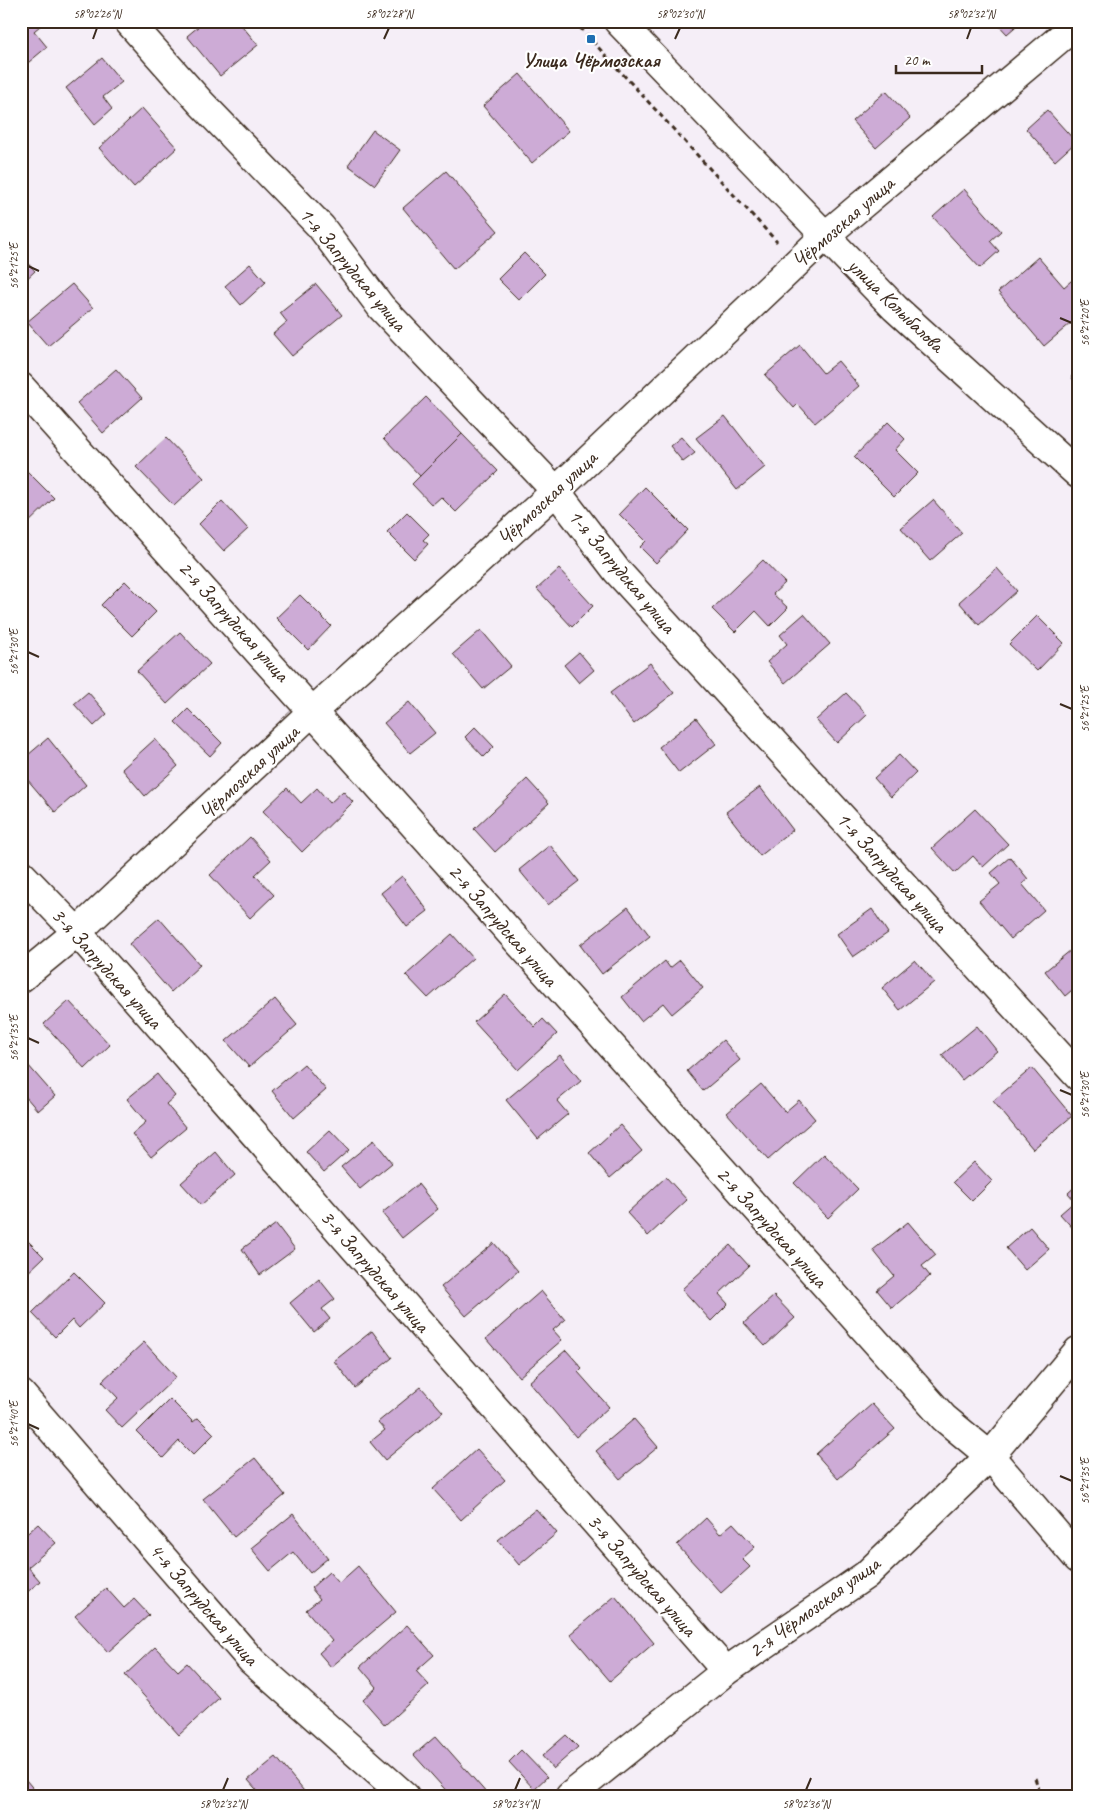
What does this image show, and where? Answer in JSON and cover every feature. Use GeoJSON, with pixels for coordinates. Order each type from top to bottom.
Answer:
{"type":"FeatureCollection","features":[{"type":"Feature","properties":{"kind":"street","name":"1-я Запрудская улица"},"geometry":{"type":"LineString","coordinates":[[128,21],[202,103],[321,227],[381,307],[556,491],[617,571],[1078,1076]]}},
{"type":"Feature","properties":{"kind":"street","name":"улица Колыбалова"},"geometry":{"type":"LineString","coordinates":[[618,21],[826,234],[895,308],[1078,474]]}},
{"type":"Feature","properties":{"kind":"street","name":"Чёрмозская улица"},"geometry":{"type":"LineString","coordinates":[[21,978],[77,932],[314,710],[556,491],[826,234],[1078,23]]}},
{"type":"Feature","properties":{"kind":"street","name":"2-я Запрудская улица"},"geometry":{"type":"LineString","coordinates":[[21,387],[314,710],[624,1062],[930,1403],[944,1418],[990,1456],[1078,1559]]}},
{"type":"Feature","properties":{"kind":"street","name":"3-я Запрудская улица"},"geometry":{"type":"LineString","coordinates":[[21,874],[77,932],[726,1670]]}},
{"type":"Feature","properties":{"kind":"street","name":"2-я Чёрмозская улица"},"geometry":{"type":"LineString","coordinates":[[570,1796],[726,1670],[866,1575],[990,1456],[1078,1352]]}},
{"type":"Feature","properties":{"kind":"street","name":"4-я Запрудская улица"},"geometry":{"type":"LineString","coordinates":[[21,1394],[252,1661],[405,1796]]}},
{"type":"Feature","properties":{"kind":"path"},"geometry":{"type":"LineString","coordinates":[[574,21],[796,262]]}},
{"type":"Feature","properties":{"kind":"path"},"geometry":{"type":"LineString","coordinates":[[1035,1778],[1041,1796]]}},
{"type":"Feature","properties":{"kind":"building"},"geometry":{"type":"Polygon","coordinates":[[[21,21],[46,21],[34,31],[47,47],[23,67],[21,21]]]}},
{"type":"Feature","properties":{"kind":"building"},"geometry":{"type":"Polygon","coordinates":[[[205,21],[238,21],[258,45],[220,76],[187,36],[205,21]]]}},
{"type":"Feature","properties":{"kind":"building"},"geometry":{"type":"Polygon","coordinates":[[[995,21],[1022,21],[1007,34],[995,21]]]}},
{"type":"Feature","properties":{"kind":"building"},"geometry":{"type":"Polygon","coordinates":[[[102,58],[122,82],[103,97],[112,109],[95,124],[66,88],[102,58]]]}},
{"type":"Feature","properties":{"kind":"building"},"geometry":{"type":"Polygon","coordinates":[[[520,74],[569,131],[532,163],[483,106],[520,74]]]}},
{"type":"Feature","properties":{"kind":"building"},"geometry":{"type":"Polygon","coordinates":[[[886,91],[910,118],[876,148],[852,121],[886,91]]]}},
{"type":"Feature","properties":{"kind":"building"},"geometry":{"type":"Polygon","coordinates":[[[142,108],[177,148],[134,187],[99,148],[142,108]]]}},
{"type":"Feature","properties":{"kind":"building"},"geometry":{"type":"Polygon","coordinates":[[[1047,110],[1076,142],[1055,161],[1026,129],[1047,110]]]}},
{"type":"Feature","properties":{"kind":"building"},"geometry":{"type":"Polygon","coordinates":[[[373,130],[400,150],[375,185],[348,165],[373,130]]]}},
{"type":"Feature","properties":{"kind":"building"},"geometry":{"type":"Polygon","coordinates":[[[446,171],[498,231],[454,269],[403,208],[446,171]]]}},
{"type":"Feature","properties":{"kind":"building"},"geometry":{"type":"Polygon","coordinates":[[[964,189],[1001,231],[990,241],[999,251],[980,268],[933,217],[964,189]]]}},
{"type":"Feature","properties":{"kind":"building"},"geometry":{"type":"Polygon","coordinates":[[[524,253],[545,274],[519,300],[498,279],[524,253]]]}},
{"type":"Feature","properties":{"kind":"building"},"geometry":{"type":"Polygon","coordinates":[[[21,256],[35,271],[21,284],[21,256]]]}},
{"type":"Feature","properties":{"kind":"building"},"geometry":{"type":"Polygon","coordinates":[[[1038,257],[1064,287],[1078,275],[1078,299],[1076,301],[1078,303],[1078,317],[1044,346],[998,292],[1038,257]]]}},
{"type":"Feature","properties":{"kind":"building"},"geometry":{"type":"Polygon","coordinates":[[[250,264],[266,282],[241,305],[225,286],[250,264]]]}},
{"type":"Feature","properties":{"kind":"building"},"geometry":{"type":"Polygon","coordinates":[[[72,284],[93,308],[48,346],[27,322],[72,284]]]}},
{"type":"Feature","properties":{"kind":"building"},"geometry":{"type":"Polygon","coordinates":[[[316,284],[342,315],[292,356],[273,334],[287,322],[280,313],[316,284]]]}},
{"type":"Feature","properties":{"kind":"building"},"geometry":{"type":"Polygon","coordinates":[[[800,345],[823,373],[838,361],[859,386],[815,423],[798,404],[794,408],[765,375],[800,345]]]}},
{"type":"Feature","properties":{"kind":"building"},"geometry":{"type":"Polygon","coordinates":[[[116,369],[142,398],[103,433],[77,403],[116,369]]]}},
{"type":"Feature","properties":{"kind":"building"},"geometry":{"type":"Polygon","coordinates":[[[1078,370],[1078,385],[1071,377],[1078,370]]]}},
{"type":"Feature","properties":{"kind":"building"},"geometry":{"type":"Polygon","coordinates":[[[426,397],[462,434],[420,476],[384,438],[426,397]]]}},
{"type":"Feature","properties":{"kind":"building"},"geometry":{"type":"Polygon","coordinates":[[[725,416],[765,467],[737,490],[696,438],[725,416]]]}},
{"type":"Feature","properties":{"kind":"building"},"geometry":{"type":"Polygon","coordinates":[[[888,422],[905,439],[895,450],[918,473],[894,497],[854,457],[888,422]]]}},
{"type":"Feature","properties":{"kind":"building"},"geometry":{"type":"Polygon","coordinates":[[[462,434],[498,471],[456,512],[441,497],[432,505],[412,484],[462,434]]]}},
{"type":"Feature","properties":{"kind":"building"},"geometry":{"type":"Polygon","coordinates":[[[681,437],[695,453],[683,462],[670,446],[681,437]]]}},
{"type":"Feature","properties":{"kind":"building"},"geometry":{"type":"Polygon","coordinates":[[[166,438],[204,478],[174,506],[136,467],[166,438]]]}},
{"type":"Feature","properties":{"kind":"building"},"geometry":{"type":"Polygon","coordinates":[[[27,471],[54,498],[21,530],[21,476],[27,471]]]}},
{"type":"Feature","properties":{"kind":"building"},"geometry":{"type":"Polygon","coordinates":[[[645,487],[688,530],[656,563],[640,547],[646,541],[619,514],[645,487]]]}},
{"type":"Feature","properties":{"kind":"building"},"geometry":{"type":"Polygon","coordinates":[[[933,500],[962,533],[930,561],[901,528],[933,500]]]}},
{"type":"Feature","properties":{"kind":"building"},"geometry":{"type":"Polygon","coordinates":[[[222,501],[248,529],[224,551],[199,524],[222,501]]]}},
{"type":"Feature","properties":{"kind":"building"},"geometry":{"type":"Polygon","coordinates":[[[407,512],[429,534],[423,540],[428,544],[414,559],[387,532],[407,512]]]}},
{"type":"Feature","properties":{"kind":"building"},"geometry":{"type":"Polygon","coordinates":[[[763,560],[785,583],[773,594],[788,608],[770,626],[756,611],[735,632],[712,609],[763,560]]]}},
{"type":"Feature","properties":{"kind":"building"},"geometry":{"type":"Polygon","coordinates":[[[997,568],[1017,591],[979,625],[959,602],[997,568]]]}},
{"type":"Feature","properties":{"kind":"building"},"geometry":{"type":"Polygon","coordinates":[[[559,569],[593,606],[572,627],[537,589],[559,569]]]}},
{"type":"Feature","properties":{"kind":"building"},"geometry":{"type":"Polygon","coordinates":[[[125,581],[156,612],[132,636],[101,605],[125,581]]]}},
{"type":"Feature","properties":{"kind":"building"},"geometry":{"type":"Polygon","coordinates":[[[300,595],[331,626],[308,650],[276,618],[300,595]]]}},
{"type":"Feature","properties":{"kind":"building"},"geometry":{"type":"Polygon","coordinates":[[[804,614],[830,644],[785,683],[767,662],[787,644],[780,635],[804,614]]]}},
{"type":"Feature","properties":{"kind":"building"},"geometry":{"type":"Polygon","coordinates":[[[1037,616],[1064,643],[1037,671],[1009,644],[1037,616]]]}},
{"type":"Feature","properties":{"kind":"building"},"geometry":{"type":"Polygon","coordinates":[[[481,630],[511,666],[483,689],[453,654],[481,630]]]}},
{"type":"Feature","properties":{"kind":"building"},"geometry":{"type":"Polygon","coordinates":[[[180,632],[210,664],[167,704],[137,671],[180,632]]]}},
{"type":"Feature","properties":{"kind":"building"},"geometry":{"type":"Polygon","coordinates":[[[579,652],[594,670],[579,683],[564,665],[579,652]]]}},
{"type":"Feature","properties":{"kind":"building"},"geometry":{"type":"Polygon","coordinates":[[[650,663],[674,693],[634,724],[610,693],[650,663]]]}},
{"type":"Feature","properties":{"kind":"building"},"geometry":{"type":"Polygon","coordinates":[[[88,692],[107,714],[94,726],[74,704],[88,692]]]}},
{"type":"Feature","properties":{"kind":"building"},"geometry":{"type":"Polygon","coordinates":[[[846,693],[867,715],[837,743],[816,720],[846,693]]]}},
{"type":"Feature","properties":{"kind":"building"},"geometry":{"type":"Polygon","coordinates":[[[409,702],[435,733],[410,753],[384,723],[409,702]]]}},
{"type":"Feature","properties":{"kind":"building"},"geometry":{"type":"Polygon","coordinates":[[[188,709],[222,743],[210,756],[175,722],[188,709]]]}},
{"type":"Feature","properties":{"kind":"building"},"geometry":{"type":"Polygon","coordinates":[[[696,718],[716,744],[679,773],[659,747],[696,718]]]}},
{"type":"Feature","properties":{"kind":"building"},"geometry":{"type":"Polygon","coordinates":[[[475,727],[494,747],[484,757],[465,737],[475,727]]]}},
{"type":"Feature","properties":{"kind":"building"},"geometry":{"type":"Polygon","coordinates":[[[48,738],[86,785],[55,812],[21,772],[21,761],[48,738]]]}},
{"type":"Feature","properties":{"kind":"building"},"geometry":{"type":"Polygon","coordinates":[[[155,739],[178,766],[145,796],[122,769],[155,739]]]}},
{"type":"Feature","properties":{"kind":"building"},"geometry":{"type":"Polygon","coordinates":[[[899,755],[916,773],[891,797],[874,778],[899,755]]]}},
{"type":"Feature","properties":{"kind":"building"},"geometry":{"type":"Polygon","coordinates":[[[527,779],[549,803],[495,852],[474,829],[527,779]]]}},
{"type":"Feature","properties":{"kind":"building"},"geometry":{"type":"Polygon","coordinates":[[[760,787],[793,830],[760,856],[726,812],[760,787]]]}},
{"type":"Feature","properties":{"kind":"building"},"geometry":{"type":"Polygon","coordinates":[[[287,788],[301,803],[317,788],[330,803],[343,791],[353,802],[302,852],[263,811],[287,788]]]}},
{"type":"Feature","properties":{"kind":"building"},"geometry":{"type":"Polygon","coordinates":[[[975,809],[1008,844],[983,867],[973,856],[955,873],[932,848],[975,809]]]}},
{"type":"Feature","properties":{"kind":"building"},"geometry":{"type":"Polygon","coordinates":[[[250,837],[271,860],[255,875],[274,895],[250,918],[210,875],[250,837]]]}},
{"type":"Feature","properties":{"kind":"building"},"geometry":{"type":"Polygon","coordinates":[[[550,845],[579,881],[548,905],[519,870],[550,845]]]}},
{"type":"Feature","properties":{"kind":"building"},"geometry":{"type":"Polygon","coordinates":[[[1010,857],[1028,879],[1022,884],[1044,910],[1011,939],[979,901],[1000,884],[991,873],[1010,857]]]}},
{"type":"Feature","properties":{"kind":"building"},"geometry":{"type":"Polygon","coordinates":[[[402,876],[428,911],[407,927],[381,893],[402,876]]]}},
{"type":"Feature","properties":{"kind":"building"},"geometry":{"type":"Polygon","coordinates":[[[628,907],[650,936],[602,974],[580,945],[628,907]]]}},
{"type":"Feature","properties":{"kind":"building"},"geometry":{"type":"Polygon","coordinates":[[[872,909],[888,933],[853,957],[837,934],[872,909]]]}},
{"type":"Feature","properties":{"kind":"building"},"geometry":{"type":"Polygon","coordinates":[[[159,918],[200,965],[171,992],[129,944],[159,918]]]}},
{"type":"Feature","properties":{"kind":"building"},"geometry":{"type":"Polygon","coordinates":[[[452,934],[473,958],[428,998],[406,975],[452,934]]]}},
{"type":"Feature","properties":{"kind":"building"},"geometry":{"type":"Polygon","coordinates":[[[1076,946],[1078,948],[1078,985],[1065,996],[1045,971],[1076,946]]]}},
{"type":"Feature","properties":{"kind":"building"},"geometry":{"type":"Polygon","coordinates":[[[680,960],[703,988],[672,1014],[663,1003],[641,1021],[622,997],[665,961],[670,968],[680,960]]]}},
{"type":"Feature","properties":{"kind":"building"},"geometry":{"type":"Polygon","coordinates":[[[915,960],[934,982],[900,1010],[882,988],[915,960]]]}},
{"type":"Feature","properties":{"kind":"building"},"geometry":{"type":"Polygon","coordinates":[[[505,994],[535,1027],[543,1019],[557,1034],[518,1070],[474,1022],[505,994]]]}},
{"type":"Feature","properties":{"kind":"building"},"geometry":{"type":"Polygon","coordinates":[[[275,999],[297,1025],[249,1067],[226,1041],[275,999]]]}},
{"type":"Feature","properties":{"kind":"building"},"geometry":{"type":"Polygon","coordinates":[[[69,1001],[110,1045],[85,1069],[44,1024],[69,1001]]]}},
{"type":"Feature","properties":{"kind":"building"},"geometry":{"type":"Polygon","coordinates":[[[977,1026],[997,1051],[962,1080],[942,1055],[977,1026]]]}},
{"type":"Feature","properties":{"kind":"building"},"geometry":{"type":"Polygon","coordinates":[[[723,1040],[740,1060],[703,1091],[687,1071],[723,1040]]]}},
{"type":"Feature","properties":{"kind":"building"},"geometry":{"type":"Polygon","coordinates":[[[560,1055],[581,1081],[557,1101],[568,1114],[538,1139],[506,1100],[560,1055]]]}},
{"type":"Feature","properties":{"kind":"building"},"geometry":{"type":"Polygon","coordinates":[[[21,1057],[55,1096],[38,1111],[26,1097],[21,1102],[21,1057]]]}},
{"type":"Feature","properties":{"kind":"building"},"geometry":{"type":"Polygon","coordinates":[[[304,1064],[326,1090],[294,1118],[272,1091],[304,1064]]]}},
{"type":"Feature","properties":{"kind":"building"},"geometry":{"type":"Polygon","coordinates":[[[1032,1068],[1072,1116],[1033,1149],[993,1101],[1032,1068]]]}},
{"type":"Feature","properties":{"kind":"building"},"geometry":{"type":"Polygon","coordinates":[[[157,1074],[175,1096],[166,1104],[186,1128],[151,1157],[132,1134],[146,1122],[127,1099],[157,1074]]]}},
{"type":"Feature","properties":{"kind":"building"},"geometry":{"type":"Polygon","coordinates":[[[761,1084],[785,1112],[799,1100],[815,1119],[768,1160],[727,1113],[761,1084]]]}},
{"type":"Feature","properties":{"kind":"building"},"geometry":{"type":"Polygon","coordinates":[[[620,1125],[642,1151],[610,1178],[589,1153],[620,1125]]]}},
{"type":"Feature","properties":{"kind":"building"},"geometry":{"type":"Polygon","coordinates":[[[330,1130],[349,1150],[324,1172],[306,1152],[330,1130]]]}},
{"type":"Feature","properties":{"kind":"building"},"geometry":{"type":"Polygon","coordinates":[[[374,1140],[392,1163],[360,1189],[341,1167],[374,1140]]]}},
{"type":"Feature","properties":{"kind":"building"},"geometry":{"type":"Polygon","coordinates":[[[216,1152],[235,1175],[201,1205],[181,1183],[216,1152]]]}},
{"type":"Feature","properties":{"kind":"building"},"geometry":{"type":"Polygon","coordinates":[[[824,1154],[858,1189],[828,1218],[794,1183],[824,1154]]]}},
{"type":"Feature","properties":{"kind":"building"},"geometry":{"type":"Polygon","coordinates":[[[974,1162],[992,1181],[972,1201],[953,1182],[974,1162]]]}},
{"type":"Feature","properties":{"kind":"building"},"geometry":{"type":"Polygon","coordinates":[[[666,1177],[687,1200],[648,1236],[627,1213],[666,1177]]]}},
{"type":"Feature","properties":{"kind":"building"},"geometry":{"type":"Polygon","coordinates":[[[418,1184],[438,1209],[402,1238],[382,1213],[418,1184]]]}},
{"type":"Feature","properties":{"kind":"building"},"geometry":{"type":"Polygon","coordinates":[[[1078,1184],[1078,1234],[1060,1214],[1075,1201],[1068,1193],[1078,1184]]]}},
{"type":"Feature","properties":{"kind":"building"},"geometry":{"type":"Polygon","coordinates":[[[908,1222],[936,1255],[922,1266],[930,1276],[892,1308],[877,1290],[894,1276],[873,1250],[908,1222]]]}},
{"type":"Feature","properties":{"kind":"building"},"geometry":{"type":"Polygon","coordinates":[[[276,1224],[295,1249],[260,1275],[242,1249],[276,1224]]]}},
{"type":"Feature","properties":{"kind":"building"},"geometry":{"type":"Polygon","coordinates":[[[1030,1227],[1049,1249],[1025,1270],[1006,1248],[1030,1227]]]}},
{"type":"Feature","properties":{"kind":"building"},"geometry":{"type":"Polygon","coordinates":[[[21,1234],[44,1257],[21,1279],[21,1234]]]}},
{"type":"Feature","properties":{"kind":"building"},"geometry":{"type":"Polygon","coordinates":[[[494,1243],[518,1271],[466,1316],[441,1287],[494,1243]]]}},
{"type":"Feature","properties":{"kind":"building"},"geometry":{"type":"Polygon","coordinates":[[[730,1245],[749,1266],[719,1294],[728,1304],[711,1321],[682,1289],[730,1245]]]}},
{"type":"Feature","properties":{"kind":"building"},"geometry":{"type":"Polygon","coordinates":[[[74,1272],[105,1303],[79,1328],[72,1320],[55,1337],[32,1313],[74,1272]]]}},
{"type":"Feature","properties":{"kind":"building"},"geometry":{"type":"Polygon","coordinates":[[[319,1279],[335,1299],[322,1309],[330,1319],[314,1332],[290,1303],[319,1279]]]}},
{"type":"Feature","properties":{"kind":"building"},"geometry":{"type":"Polygon","coordinates":[[[541,1291],[565,1320],[553,1330],[562,1340],[519,1377],[486,1339],[541,1291]]]}},
{"type":"Feature","properties":{"kind":"building"},"geometry":{"type":"Polygon","coordinates":[[[774,1296],[795,1318],[765,1346],[744,1323],[774,1296]]]}},
{"type":"Feature","properties":{"kind":"building"},"geometry":{"type":"Polygon","coordinates":[[[372,1331],[392,1358],[355,1388],[334,1361],[372,1331]]]}},
{"type":"Feature","properties":{"kind":"building"},"geometry":{"type":"Polygon","coordinates":[[[144,1342],[176,1377],[122,1428],[105,1410],[118,1398],[102,1381],[144,1342]]]}},
{"type":"Feature","properties":{"kind":"building"},"geometry":{"type":"Polygon","coordinates":[[[566,1350],[582,1368],[578,1372],[609,1407],[576,1437],[529,1382],[566,1350]]]}},
{"type":"Feature","properties":{"kind":"building"},"geometry":{"type":"Polygon","coordinates":[[[421,1387],[443,1412],[385,1460],[370,1442],[385,1430],[378,1422],[421,1387]]]}},
{"type":"Feature","properties":{"kind":"building"},"geometry":{"type":"Polygon","coordinates":[[[170,1399],[193,1422],[198,1418],[214,1434],[193,1455],[179,1441],[163,1458],[137,1432],[170,1399]]]}},
{"type":"Feature","properties":{"kind":"building"},"geometry":{"type":"Polygon","coordinates":[[[872,1404],[895,1429],[838,1479],[816,1454],[872,1404]]]}},
{"type":"Feature","properties":{"kind":"building"},"geometry":{"type":"Polygon","coordinates":[[[634,1419],[658,1447],[620,1479],[596,1451],[634,1419]]]}},
{"type":"Feature","properties":{"kind":"building"},"geometry":{"type":"Polygon","coordinates":[[[477,1449],[505,1480],[461,1520],[433,1489],[477,1449]]]}},
{"type":"Feature","properties":{"kind":"building"},"geometry":{"type":"Polygon","coordinates":[[[255,1458],[285,1495],[234,1537],[203,1499],[255,1458]]]}},
{"type":"Feature","properties":{"kind":"building"},"geometry":{"type":"Polygon","coordinates":[[[536,1509],[557,1533],[519,1565],[498,1540],[536,1509]]]}},
{"type":"Feature","properties":{"kind":"building"},"geometry":{"type":"Polygon","coordinates":[[[293,1514],[328,1558],[310,1573],[293,1552],[270,1571],[251,1548],[293,1514]]]}},
{"type":"Feature","properties":{"kind":"building"},"geometry":{"type":"Polygon","coordinates":[[[706,1518],[720,1534],[733,1523],[755,1547],[742,1559],[750,1567],[721,1593],[677,1545],[706,1518]]]}},
{"type":"Feature","properties":{"kind":"building"},"geometry":{"type":"Polygon","coordinates":[[[38,1524],[56,1543],[28,1567],[40,1581],[23,1596],[21,1594],[21,1539],[38,1524]]]}},
{"type":"Feature","properties":{"kind":"building"},"geometry":{"type":"Polygon","coordinates":[[[358,1566],[396,1612],[331,1667],[319,1653],[332,1641],[306,1610],[320,1599],[311,1588],[329,1572],[339,1583],[358,1566]]]}},
{"type":"Feature","properties":{"kind":"building"},"geometry":{"type":"Polygon","coordinates":[[[106,1588],[124,1608],[134,1599],[149,1615],[108,1652],[75,1616],[106,1588]]]}},
{"type":"Feature","properties":{"kind":"building"},"geometry":{"type":"Polygon","coordinates":[[[615,1596],[654,1643],[610,1681],[570,1634],[615,1596]]]}},
{"type":"Feature","properties":{"kind":"building"},"geometry":{"type":"Polygon","coordinates":[[[407,1625],[434,1655],[416,1671],[429,1685],[385,1725],[363,1700],[377,1687],[360,1667],[407,1625]]]}},
{"type":"Feature","properties":{"kind":"building"},"geometry":{"type":"Polygon","coordinates":[[[155,1647],[178,1671],[187,1663],[219,1698],[179,1735],[125,1675],[155,1647]]]}},
{"type":"Feature","properties":{"kind":"building"},"geometry":{"type":"Polygon","coordinates":[[[566,1735],[578,1747],[553,1769],[542,1756],[566,1735]]]}},
{"type":"Feature","properties":{"kind":"building"},"geometry":{"type":"Polygon","coordinates":[[[436,1736],[489,1796],[451,1796],[414,1755],[436,1736]]]}},
{"type":"Feature","properties":{"kind":"building"},"geometry":{"type":"Polygon","coordinates":[[[521,1750],[547,1777],[534,1789],[509,1762],[521,1750]]]}},
{"type":"Feature","properties":{"kind":"building"},"geometry":{"type":"Polygon","coordinates":[[[276,1757],[308,1796],[262,1796],[248,1780],[276,1757]]]}},
{"type":"Feature","properties":{"kind":"building"},"geometry":{"type":"Polygon","coordinates":[[[21,1774],[36,1792],[31,1796],[21,1796],[21,1774]]]}},
{"type":"Feature","properties":{"kind":"place","name":"Улица Чёрмозская"},"geometry":{"type":"Point","coordinates":[591,39]}}]}
